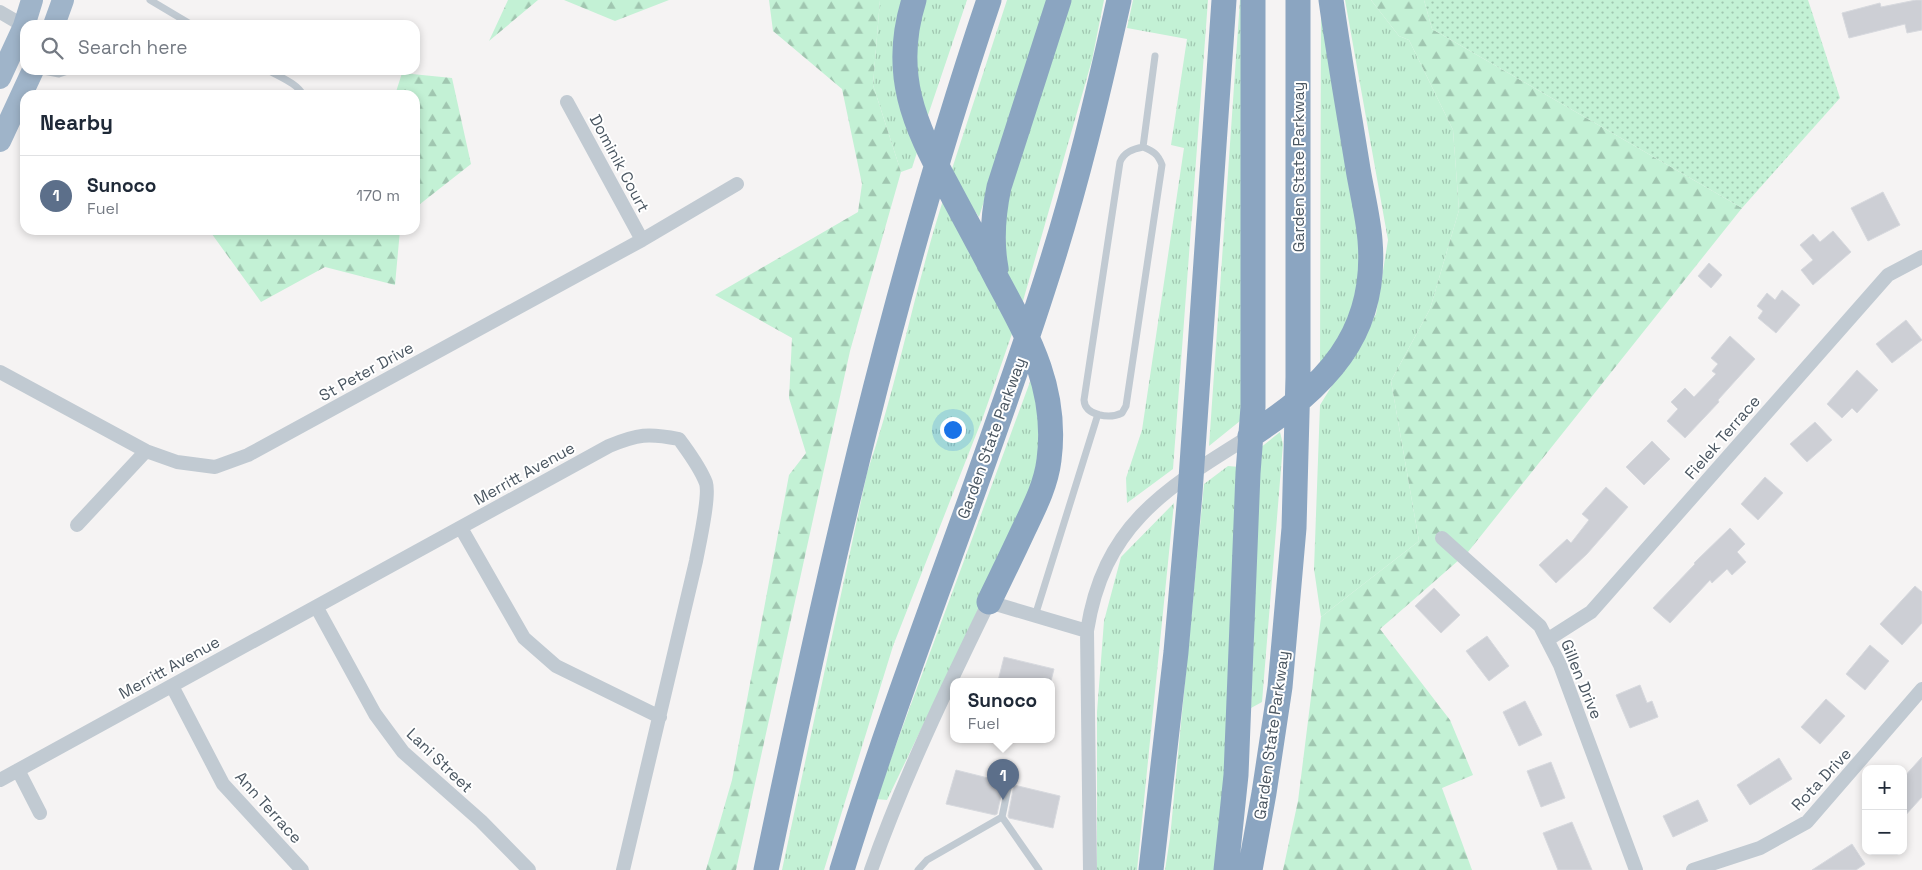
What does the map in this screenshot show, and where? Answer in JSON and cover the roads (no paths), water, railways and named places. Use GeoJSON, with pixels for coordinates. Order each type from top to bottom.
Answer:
{"type":"FeatureCollection","features":[{"type":"Feature","properties":{"kind":"highway"},"geometry":{"type":"LineString","coordinates":[[26,20],[32,0]]}},
{"type":"Feature","properties":{"kind":"highway"},"geometry":{"type":"LineString","coordinates":[[56,20],[62,0]]}},
{"type":"Feature","properties":{"kind":"highway"},"geometry":{"type":"LineString","coordinates":[[914,0],[909,20],[905,56],[907,90],[915,117],[925,143],[1026,334],[1043,378],[1050,418],[1051,448],[1046,476],[1035,506],[989,602]]}},
{"type":"Feature","properties":{"kind":"highway"},"geometry":{"type":"LineString","coordinates":[[766,870],[836,549],[888,340],[953,108],[989,0]]}},
{"type":"Feature","properties":{"kind":"highway"},"geometry":{"type":"LineString","coordinates":[[999,283],[993,249],[995,204],[1059,0]]}},
{"type":"Feature","properties":{"kind":"highway","name":"Garden State Parkway"},"geometry":{"type":"LineString","coordinates":[[842,870],[865,793],[1047,278],[1083,154],[1120,0]]}},
{"type":"Feature","properties":{"kind":"highway"},"geometry":{"type":"LineString","coordinates":[[1152,870],[1175,660],[1190,493],[1224,0]]}},
{"type":"Feature","properties":{"kind":"highway"},"geometry":{"type":"LineString","coordinates":[[1226,870],[1236,775],[1252,422],[1253,0]]}},
{"type":"Feature","properties":{"kind":"highway","name":"Garden State Parkway"},"geometry":{"type":"LineString","coordinates":[[1250,870],[1272,741],[1284,643],[1294,528],[1298,421],[1298,0]]}},
{"type":"Feature","properties":{"kind":"highway"},"geometry":{"type":"LineString","coordinates":[[1250,436],[1302,398],[1335,365],[1360,321],[1369,289],[1370,240],[1331,0]]}},
{"type":"Feature","properties":{"kind":"highway"},"geometry":{"type":"LineString","coordinates":[[0,78],[20,35]]}},
{"type":"Feature","properties":{"kind":"highway"},"geometry":{"type":"LineString","coordinates":[[25,90],[32,75]]}},
{"type":"Feature","properties":{"kind":"highway"},"geometry":{"type":"LineString","coordinates":[[0,142],[20,100]]}},
{"type":"Feature","properties":{"kind":"street"},"geometry":{"type":"LineString","coordinates":[[0,12],[20,24]]}},
{"type":"Feature","properties":{"kind":"street","name":"Dominik Court"},"geometry":{"type":"LineString","coordinates":[[567,102],[642,240]]}},
{"type":"Feature","properties":{"kind":"street","name":"St Peter Drive"},"geometry":{"type":"LineString","coordinates":[[0,372],[146,451],[176,462],[215,467],[248,455],[642,240],[737,184]]}},
{"type":"Feature","properties":{"kind":"street","name":"Fielek Terrace"},"geometry":{"type":"LineString","coordinates":[[1547,640],[1591,612],[1888,275],[1922,256]]}},
{"type":"Feature","properties":{"kind":"street","name":"Merritt Avenue"},"geometry":{"type":"LineString","coordinates":[[0,780],[317,608],[608,446],[629,438],[654,435],[679,439],[694,459],[707,484],[704,518],[696,561],[623,870]]}},
{"type":"Feature","properties":{"kind":"street"},"geometry":{"type":"LineString","coordinates":[[1090,870],[1087,631],[1093,598],[1114,549],[1134,520],[1162,494],[1182,479],[1250,436]]}},
{"type":"Feature","properties":{"kind":"street"},"geometry":{"type":"LineString","coordinates":[[77,525],[146,451]]}},
{"type":"Feature","properties":{"kind":"street"},"geometry":{"type":"LineString","coordinates":[[461,528],[524,638],[556,666],[660,717]]}},
{"type":"Feature","properties":{"kind":"street","name":"Gillen Drive"},"geometry":{"type":"LineString","coordinates":[[1442,538],[1540,626],[1560,665],[1636,870]]}},
{"type":"Feature","properties":{"kind":"street"},"geometry":{"type":"LineString","coordinates":[[953,678],[989,602],[1087,631]]}},
{"type":"Feature","properties":{"kind":"street","name":"Lani Street"},"geometry":{"type":"LineString","coordinates":[[317,608],[375,714],[403,752],[481,821],[529,870]]}},
{"type":"Feature","properties":{"kind":"street"},"geometry":{"type":"LineString","coordinates":[[871,870],[913,761],[950,684]]}},
{"type":"Feature","properties":{"kind":"street","name":"Ann Terrace"},"geometry":{"type":"LineString","coordinates":[[172,686],[223,784],[302,870]]}},
{"type":"Feature","properties":{"kind":"street","name":"Rota Drive"},"geometry":{"type":"LineString","coordinates":[[1693,870],[1760,848],[1807,822],[1922,689]]}},
{"type":"Feature","properties":{"kind":"street"},"geometry":{"type":"LineString","coordinates":[[18,770],[40,813]]}},
{"type":"Feature","properties":{"kind":"lane"},"geometry":{"type":"LineString","coordinates":[[150,0],[184,20]]}},
{"type":"Feature","properties":{"kind":"lane"},"geometry":{"type":"LineString","coordinates":[[1143,147],[1155,56]]}},
{"type":"Feature","properties":{"kind":"lane"},"geometry":{"type":"LineString","coordinates":[[276,75],[299,90]]}},
{"type":"Feature","properties":{"kind":"lane"},"geometry":{"type":"LineString","coordinates":[[1143,147],[1153,151],[1160,158],[1162,165],[1126,406],[1118,416],[1098,414],[1084,406],[1084,400],[1120,162],[1123,156],[1134,149],[1143,147]]}},
{"type":"Feature","properties":{"kind":"lane"},"geometry":{"type":"LineString","coordinates":[[1035,616],[1098,414]]}},
{"type":"Feature","properties":{"kind":"lane"},"geometry":{"type":"LineString","coordinates":[[1009,784],[1002,816],[1039,870]]}},
{"type":"Feature","properties":{"kind":"lane"},"geometry":{"type":"LineString","coordinates":[[918,870],[927,860],[1002,816]]}},
{"type":"Feature","properties":{"kind":"place","name":"Sunoco"},"geometry":{"type":"Point","coordinates":[1003,800]}}]}
